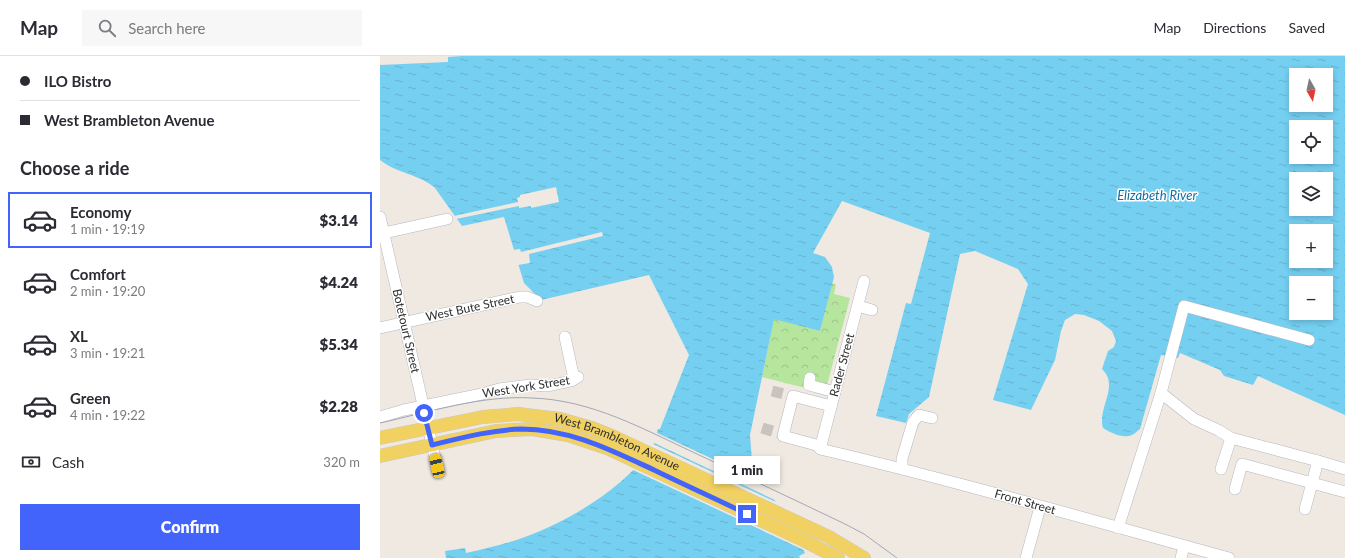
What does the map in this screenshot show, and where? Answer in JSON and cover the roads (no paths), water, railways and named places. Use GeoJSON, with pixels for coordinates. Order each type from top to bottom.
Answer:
{"type":"FeatureCollection","features":[{"type":"Feature","properties":{"kind":"main road","name":"West Brambleton Avenue"},"geometry":{"type":"LineString","coordinates":[[380,438],[482,417],[518,414],[560,419],[587,426],[612,436],[808,527],[864,558]]}},
{"type":"Feature","properties":{"kind":"main road","name":"West Brambleton Avenue"},"geometry":{"type":"LineString","coordinates":[[380,456],[489,432],[523,429],[568,434],[607,448],[804,540],[836,557]]}},
{"type":"Feature","properties":{"kind":"street","name":"Botetourt Street"},"geometry":{"type":"LineString","coordinates":[[380,217],[382,233],[437,466]]}},
{"type":"Feature","properties":{"kind":"street"},"geometry":{"type":"LineString","coordinates":[[382,233],[447,219]]}},
{"type":"Feature","properties":{"kind":"street","name":"Rader Street"},"geometry":{"type":"LineString","coordinates":[[820,448],[864,281]]}},
{"type":"Feature","properties":{"kind":"street","name":"West Bute Street"},"geometry":{"type":"LineString","coordinates":[[380,328],[520,297],[527,297],[537,301]]}},
{"type":"Feature","properties":{"kind":"street"},"geometry":{"type":"LineString","coordinates":[[858,306],[872,310]]}},
{"type":"Feature","properties":{"kind":"street"},"geometry":{"type":"LineString","coordinates":[[1118,528],[1162,393],[1184,306],[1309,340]]}},
{"type":"Feature","properties":{"kind":"street","name":"West York Street"},"geometry":{"type":"LineString","coordinates":[[380,417],[404,410],[482,394],[499,389],[530,385],[548,386],[576,378],[565,337]]}},
{"type":"Feature","properties":{"kind":"street"},"geometry":{"type":"LineString","coordinates":[[810,378],[809,385],[835,392]]}},
{"type":"Feature","properties":{"kind":"street"},"geometry":{"type":"LineString","coordinates":[[1162,393],[1194,419],[1231,438],[1345,469]]}},
{"type":"Feature","properties":{"kind":"street","name":"Front Street"},"geometry":{"type":"LineString","coordinates":[[831,406],[791,396],[781,433],[782,436],[820,448],[902,468],[1229,558]]}},
{"type":"Feature","properties":{"kind":"street"},"geometry":{"type":"LineString","coordinates":[[902,468],[902,460],[912,422],[919,415],[932,418]]}},
{"type":"Feature","properties":{"kind":"street"},"geometry":{"type":"LineString","coordinates":[[1221,469],[1231,438]]}},
{"type":"Feature","properties":{"kind":"street"},"geometry":{"type":"LineString","coordinates":[[1305,509],[1318,461]]}},
{"type":"Feature","properties":{"kind":"street"},"geometry":{"type":"LineString","coordinates":[[1235,489],[1242,464],[1345,492]]}},
{"type":"Feature","properties":{"kind":"street"},"geometry":{"type":"LineString","coordinates":[[1026,558],[1040,506]]}},
{"type":"Feature","properties":{"kind":"street"},"geometry":{"type":"LineString","coordinates":[[1181,558],[1184,546]]}},
{"type":"Feature","properties":{"kind":"water","name":"Elizabeth River"},"geometry":{"type":"Polygon","coordinates":[[[462,56],[1345,56],[1345,415],[1258,376],[1253,385],[1224,376],[1220,370],[1180,353],[1178,358],[1161,355],[1140,429],[1128,436],[1121,436],[1103,428],[1102,420],[1109,390],[1109,383],[1107,376],[1102,369],[1108,351],[1114,347],[1116,341],[1112,331],[1099,321],[1084,315],[1075,314],[1065,320],[1061,331],[1055,360],[1031,410],[993,400],[1028,284],[1018,269],[975,251],[960,254],[929,397],[909,414],[906,423],[876,416],[906,303],[911,304],[930,233],[842,201],[813,253],[825,257],[832,267],[834,277],[820,331],[774,319],[750,435],[752,461],[805,553],[799,556],[800,558],[446,558],[445,551],[465,548],[466,553],[511,542],[542,530],[577,512],[611,490],[640,463],[652,447],[689,355],[649,275],[541,300],[524,283],[504,217],[462,226],[435,188],[429,183],[393,168],[380,160],[380,65],[448,62],[448,57],[462,56]]]}},
{"type":"Feature","properties":{"kind":"tunnel"},"geometry":{"type":"LineString","coordinates":[[772,391],[788,395]]}},
{"type":"Feature","properties":{"kind":"tunnel"},"geometry":{"type":"LineString","coordinates":[[762,428],[779,433]]}},
{"type":"Feature","properties":{"kind":"tram line"},"geometry":{"type":"LineString","coordinates":[[380,423],[456,405],[494,399],[532,398],[576,404],[617,417],[845,524],[864,534],[897,558]]}}]}
